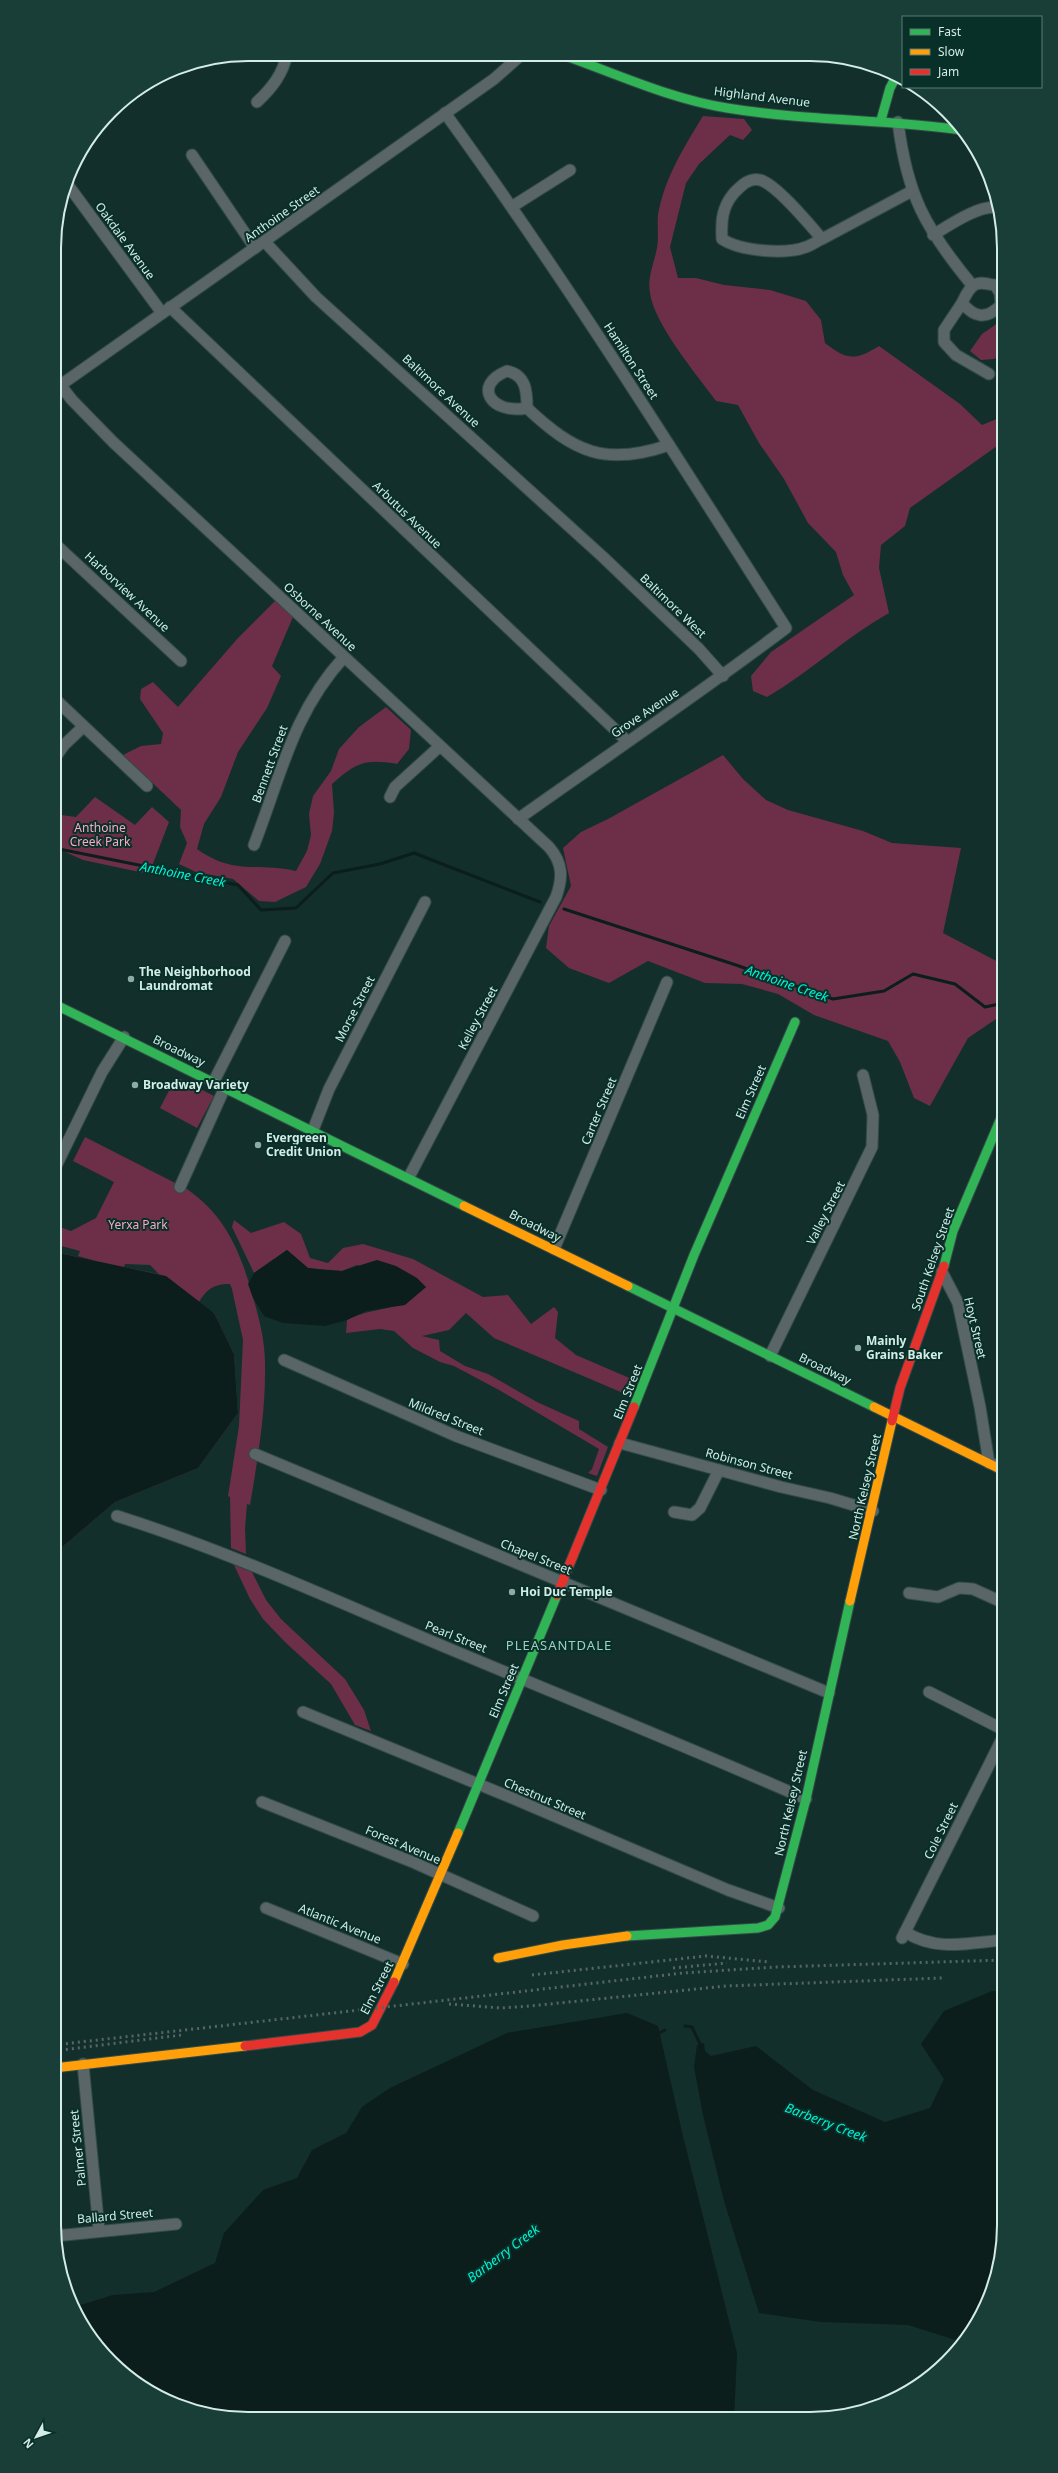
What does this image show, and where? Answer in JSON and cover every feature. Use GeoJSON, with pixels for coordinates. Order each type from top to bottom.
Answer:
{"type":"FeatureCollection","features":[{"type":"Feature","properties":{"kind":"street"},"geometry":{"type":"LineString","coordinates":[[257,102],[274,85],[286,61]]}},
{"type":"Feature","properties":{"kind":"street","name":"Anthoine Street"},"geometry":{"type":"LineString","coordinates":[[61,381],[265,242],[494,79],[514,61]]}},
{"type":"Feature","properties":{"kind":"street","name":"Highland Avenue"},"geometry":{"type":"LineString","coordinates":[[580,61],[680,97],[727,108],[881,120],[954,129]]}},
{"type":"Feature","properties":{"kind":"street"},"geometry":{"type":"LineString","coordinates":[[881,120],[888,94],[894,81]]}},
{"type":"Feature","properties":{"kind":"street","name":"Hamilton Street"},"geometry":{"type":"LineString","coordinates":[[446,113],[513,206],[669,444],[786,628]]}},
{"type":"Feature","properties":{"kind":"street"},"geometry":{"type":"LineString","coordinates":[[898,122],[902,152],[912,191],[933,235],[972,285]]}},
{"type":"Feature","properties":{"kind":"street"},"geometry":{"type":"LineString","coordinates":[[192,155],[255,248]]}},
{"type":"Feature","properties":{"kind":"street"},"geometry":{"type":"LineString","coordinates":[[513,206],[570,170]]}},
{"type":"Feature","properties":{"kind":"street"},"geometry":{"type":"LineString","coordinates":[[822,239],[770,185],[759,180],[743,183],[728,200],[720,220],[722,238],[732,245],[756,250],[805,248],[822,239],[912,191]]}},
{"type":"Feature","properties":{"kind":"street","name":"Oakdale Avenue"},"geometry":{"type":"LineString","coordinates":[[71,189],[166,310]]}},
{"type":"Feature","properties":{"kind":"street"},"geometry":{"type":"LineString","coordinates":[[933,235],[960,219],[984,208],[992,208]]}},
{"type":"Feature","properties":{"kind":"street","name":"Baltimore Avenue"},"geometry":{"type":"LineString","coordinates":[[265,242],[316,297],[603,557]]}},
{"type":"Feature","properties":{"kind":"street"},"geometry":{"type":"LineString","coordinates":[[990,374],[956,355],[944,342],[944,330],[972,285],[986,282],[997,285]]}},
{"type":"Feature","properties":{"kind":"street"},"geometry":{"type":"LineString","coordinates":[[962,303],[969,310],[979,315],[992,314],[997,310]]}},
{"type":"Feature","properties":{"kind":"street","name":"Arbutus Avenue"},"geometry":{"type":"LineString","coordinates":[[166,310],[627,741]]}},
{"type":"Feature","properties":{"kind":"street","name":"Osborne Avenue"},"geometry":{"type":"LineString","coordinates":[[61,389],[113,442],[439,747],[549,847],[558,860],[561,868]]}},
{"type":"Feature","properties":{"kind":"street"},"geometry":{"type":"LineString","coordinates":[[528,408],[560,437],[585,450],[624,455],[646,453],[669,444]]}},
{"type":"Feature","properties":{"kind":"street","name":"Harborview Avenue"},"geometry":{"type":"LineString","coordinates":[[61,550],[181,661]]}},
{"type":"Feature","properties":{"kind":"street","name":"Baltimore West"},"geometry":{"type":"LineString","coordinates":[[603,557],[699,649],[722,676]]}},
{"type":"Feature","properties":{"kind":"street","name":"Grove Avenue"},"geometry":{"type":"LineString","coordinates":[[518,819],[627,741],[722,676],[786,628]]}},
{"type":"Feature","properties":{"kind":"street","name":"Bennett Street"},"geometry":{"type":"LineString","coordinates":[[254,845],[282,763],[299,723],[329,673],[344,657]]}},
{"type":"Feature","properties":{"kind":"street"},"geometry":{"type":"LineString","coordinates":[[61,705],[147,786]]}},
{"type":"Feature","properties":{"kind":"street"},"geometry":{"type":"LineString","coordinates":[[61,749],[83,727]]}},
{"type":"Feature","properties":{"kind":"street"},"geometry":{"type":"LineString","coordinates":[[390,797],[395,788],[439,747]]}},
{"type":"Feature","properties":{"kind":"street","name":"Kelley Street"},"geometry":{"type":"LineString","coordinates":[[409,1177],[556,897],[561,878],[561,868]]}},
{"type":"Feature","properties":{"kind":"street","name":"Morse Street"},"geometry":{"type":"LineString","coordinates":[[313,1130],[329,1089],[425,902]]}},
{"type":"Feature","properties":{"kind":"street"},"geometry":{"type":"LineString","coordinates":[[214,1081],[285,941]]}},
{"type":"Feature","properties":{"kind":"street","name":"Carter Street"},"geometry":{"type":"LineString","coordinates":[[554,1249],[667,982]]}},
{"type":"Feature","properties":{"kind":"street","name":"Broadway"},"geometry":{"type":"LineString","coordinates":[[61,1007],[225,1086],[997,1468]]}},
{"type":"Feature","properties":{"kind":"street","name":"Elm Street"},"geometry":{"type":"LineString","coordinates":[[61,2067],[360,2032],[372,2024],[380,2014],[403,1964],[601,1490],[674,1309],[694,1255],[795,1022]]}},
{"type":"Feature","properties":{"kind":"street"},"geometry":{"type":"LineString","coordinates":[[61,1156],[102,1072],[124,1037]]}},
{"type":"Feature","properties":{"kind":"street","name":"Valley Street"},"geometry":{"type":"LineString","coordinates":[[770,1356],[872,1147],[873,1115],[863,1075]]}},
{"type":"Feature","properties":{"kind":"street"},"geometry":{"type":"LineString","coordinates":[[180,1187],[225,1086]]}},
{"type":"Feature","properties":{"kind":"street","name":"South Kelsey Street"},"geometry":{"type":"LineString","coordinates":[[894,1417],[900,1388],[942,1272],[953,1231],[997,1127]]}},
{"type":"Feature","properties":{"kind":"street","name":"Hoyt Street"},"geometry":{"type":"LineString","coordinates":[[942,1272],[953,1290],[959,1310],[980,1407],[989,1464]]}},
{"type":"Feature","properties":{"kind":"street","name":"Mildred Street"},"geometry":{"type":"LineString","coordinates":[[284,1360],[456,1436],[601,1490]]}},
{"type":"Feature","properties":{"kind":"street","name":"North Kelsey Street"},"geometry":{"type":"LineString","coordinates":[[498,1958],[587,1940],[661,1932],[758,1928],[768,1925],[775,1917],[779,1908],[806,1799],[829,1693],[894,1417]]}},
{"type":"Feature","properties":{"kind":"street","name":"Robinson Street"},"geometry":{"type":"LineString","coordinates":[[620,1443],[830,1498],[872,1511]]}},
{"type":"Feature","properties":{"kind":"street","name":"Chapel Street"},"geometry":{"type":"LineString","coordinates":[[255,1454],[562,1581],[700,1641],[829,1693]]}},
{"type":"Feature","properties":{"kind":"street"},"geometry":{"type":"LineString","coordinates":[[989,1464],[997,1465]]}},
{"type":"Feature","properties":{"kind":"street"},"geometry":{"type":"LineString","coordinates":[[674,1512],[692,1516],[700,1508],[719,1470]]}},
{"type":"Feature","properties":{"kind":"street","name":"Pearl Street"},"geometry":{"type":"LineString","coordinates":[[117,1516],[159,1529],[234,1559],[522,1680],[678,1743],[806,1799]]}},
{"type":"Feature","properties":{"kind":"street"},"geometry":{"type":"LineString","coordinates":[[909,1593],[938,1597],[959,1588],[972,1588],[997,1600]]}},
{"type":"Feature","properties":{"kind":"street"},"geometry":{"type":"LineString","coordinates":[[929,1692],[997,1726]]}},
{"type":"Feature","properties":{"kind":"street","name":"Chestnut Street"},"geometry":{"type":"LineString","coordinates":[[303,1712],[728,1890],[779,1908]]}},
{"type":"Feature","properties":{"kind":"street","name":"Cole Street"},"geometry":{"type":"LineString","coordinates":[[997,1749],[903,1935],[935,1945],[997,1941]]}},
{"type":"Feature","properties":{"kind":"street","name":"Forest Avenue"},"geometry":{"type":"LineString","coordinates":[[262,1802],[440,1875],[534,1916]]}},
{"type":"Feature","properties":{"kind":"street","name":"Atlantic Avenue"},"geometry":{"type":"LineString","coordinates":[[266,1908],[403,1964]]}},
{"type":"Feature","properties":{"kind":"street","name":"Palmer Street"},"geometry":{"type":"LineString","coordinates":[[83,2064],[99,2230]]}},
{"type":"Feature","properties":{"kind":"street","name":"Ballard Street"},"geometry":{"type":"LineString","coordinates":[[61,2235],[99,2230],[176,2224]]}},
{"type":"Feature","properties":{"kind":"green space"},"geometry":{"type":"Polygon","coordinates":[[[703,116],[744,119],[752,130],[743,140],[730,135],[699,164],[686,183],[670,247],[678,278],[696,278],[724,285],[770,290],[806,301],[821,320],[825,343],[839,353],[857,356],[871,351],[879,346],[960,404],[982,425],[997,419],[997,446],[910,508],[905,526],[881,545],[879,568],[889,613],[873,622],[798,677],[767,697],[753,691],[751,676],[771,652],[854,595],[843,575],[836,552],[808,523],[784,479],[759,443],[738,405],[716,401],[677,349],[659,319],[653,305],[649,282],[657,248],[658,215],[670,176],[703,116]]]}},
{"type":"Feature","properties":{"kind":"green space"},"geometry":{"type":"Polygon","coordinates":[[[997,324],[997,357],[994,359],[981,360],[970,351],[982,334],[997,324]]]}},
{"type":"Feature","properties":{"kind":"green space"},"geometry":{"type":"Polygon","coordinates":[[[275,601],[293,617],[272,666],[281,676],[267,708],[238,752],[221,797],[204,824],[197,849],[223,863],[246,867],[296,871],[307,851],[311,835],[309,814],[313,796],[331,771],[339,749],[359,727],[386,707],[411,730],[409,749],[397,764],[386,762],[369,762],[362,764],[348,771],[332,784],[334,813],[332,831],[320,864],[306,887],[275,902],[259,901],[233,879],[196,872],[179,864],[187,843],[180,827],[181,810],[123,755],[141,746],[161,744],[163,733],[140,699],[141,689],[153,682],[178,707],[238,638],[275,601]]]}},
{"type":"Feature","properties":{"kind":"green space"},"geometry":{"type":"Polygon","coordinates":[[[723,755],[743,779],[766,800],[788,810],[863,831],[892,843],[961,848],[943,933],[997,961],[997,1018],[968,1038],[930,1106],[914,1098],[900,1062],[888,1041],[814,1015],[778,994],[742,984],[705,983],[648,961],[609,983],[569,968],[546,948],[549,926],[571,886],[563,848],[581,832],[608,819],[723,755]]]}},
{"type":"Feature","properties":{"kind":"green space","name":"Anthoine Creek Park"},"geometry":{"type":"Polygon","coordinates":[[[95,797],[135,825],[152,807],[169,822],[149,874],[83,860],[61,850],[61,815],[76,817],[95,797]]]}},
{"type":"Feature","properties":{"kind":"green space"},"geometry":{"type":"Polygon","coordinates":[[[176,1077],[214,1096],[197,1128],[160,1108],[176,1077]]]}},
{"type":"Feature","properties":{"kind":"green space","name":"Yerxa Park"},"geometry":{"type":"Polygon","coordinates":[[[85,1137],[187,1189],[201,1200],[222,1223],[243,1265],[257,1313],[263,1338],[265,1355],[265,1381],[261,1434],[250,1505],[247,1504],[245,1528],[246,1554],[231,1548],[230,1497],[228,1496],[239,1426],[243,1340],[230,1284],[216,1286],[208,1290],[199,1302],[214,1313],[234,1354],[238,1413],[198,1468],[115,1502],[61,1548],[61,1253],[97,1261],[78,1256],[80,1251],[61,1246],[61,1227],[71,1231],[96,1218],[114,1182],[73,1161],[85,1137]],[[125,1264],[124,1267],[159,1274],[150,1265],[125,1264]]]}},
{"type":"Feature","properties":{"kind":"green space"},"geometry":{"type":"Polygon","coordinates":[[[234,1220],[251,1233],[284,1222],[301,1234],[310,1258],[328,1263],[343,1248],[363,1244],[413,1259],[483,1297],[508,1295],[531,1324],[554,1307],[558,1312],[555,1338],[576,1355],[634,1380],[630,1396],[494,1338],[466,1313],[449,1330],[422,1336],[439,1340],[440,1351],[465,1366],[488,1374],[537,1402],[579,1421],[579,1429],[608,1447],[597,1476],[588,1473],[592,1469],[599,1449],[499,1390],[454,1366],[440,1362],[413,1348],[394,1331],[380,1329],[346,1333],[347,1320],[397,1305],[426,1287],[357,1265],[342,1271],[308,1268],[287,1250],[254,1273],[232,1227],[234,1220]]]}},
{"type":"Feature","properties":{"kind":"green space"},"geometry":{"type":"Polygon","coordinates":[[[234,1565],[252,1572],[266,1600],[281,1619],[345,1679],[364,1710],[371,1731],[355,1725],[331,1684],[286,1643],[263,1619],[250,1599],[234,1565]]]}},
{"type":"Feature","properties":{"kind":"water"},"geometry":{"type":"Polygon","coordinates":[[[287,1250],[308,1268],[326,1270],[342,1271],[377,1260],[396,1266],[417,1278],[426,1287],[405,1305],[366,1311],[347,1320],[325,1326],[283,1323],[264,1316],[253,1298],[248,1284],[254,1273],[287,1250]]]}},
{"type":"Feature","properties":{"kind":"water"},"geometry":{"type":"Polygon","coordinates":[[[61,1254],[166,1276],[214,1313],[234,1354],[238,1413],[198,1468],[115,1502],[61,1548],[61,1254]]]}},
{"type":"Feature","properties":{"kind":"water"},"geometry":{"type":"Polygon","coordinates":[[[992,1991],[997,1991],[997,2237],[991,2273],[978,2308],[972,2318],[957,2340],[908,2325],[821,2322],[759,2313],[724,2201],[703,2115],[694,2067],[697,2045],[704,2043],[705,2051],[711,2056],[756,2046],[813,2090],[885,2122],[930,2108],[944,2079],[921,2044],[944,2011],[992,1991]]]}},
{"type":"Feature","properties":{"kind":"water"},"geometry":{"type":"Polygon","coordinates":[[[627,2013],[658,2026],[683,2136],[737,2353],[734,2412],[236,2412],[200,2406],[165,2393],[125,2366],[100,2339],[79,2305],[113,2295],[154,2292],[215,2263],[224,2233],[263,2190],[297,2178],[312,2150],[346,2133],[362,2107],[390,2088],[507,2033],[627,2013]]]}},
{"type":"Feature","properties":{"kind":"waterway","name":"Anthoine Creek"},"geometry":{"type":"LineString","coordinates":[[61,849],[238,885],[261,910],[296,908],[333,873],[380,864],[414,853],[540,902]]}},
{"type":"Feature","properties":{"kind":"waterway","name":"Anthoine Creek"},"geometry":{"type":"LineString","coordinates":[[564,909],[736,965],[833,999],[884,991],[913,974],[955,984],[985,1007],[997,1004]]}},
{"type":"Feature","properties":{"kind":"waterway","name":"Barberry Creek"},"geometry":{"type":"LineString","coordinates":[[685,2026],[692,2027],[701,2046]]}},
{"type":"Feature","properties":{"kind":"waterway","name":"Barberry Creek"},"geometry":{"type":"LineString","coordinates":[[657,2034],[665,2030]]}},
{"type":"Feature","properties":{"kind":"railway"},"geometry":{"type":"LineString","coordinates":[[532,1975],[706,1956],[769,1962]]}},
{"type":"Feature","properties":{"kind":"railway"},"geometry":{"type":"LineString","coordinates":[[61,2044],[683,1973],[776,1967],[997,1960]]}},
{"type":"Feature","properties":{"kind":"railway"},"geometry":{"type":"LineString","coordinates":[[673,1968],[727,1963]]}},
{"type":"Feature","properties":{"kind":"railway"},"geometry":{"type":"LineString","coordinates":[[449,2004],[501,2008],[726,1986],[942,1978]]}},
{"type":"Feature","properties":{"kind":"railway"},"geometry":{"type":"LineString","coordinates":[[61,2050],[182,2035]]}},
{"type":"Feature","properties":{"kind":"traffic: fast"},"geometry":{"type":"LineString","coordinates":[[579,61],[665,93],[727,108],[815,118],[933,126],[954,129]]}},
{"type":"Feature","properties":{"kind":"traffic: fast"},"geometry":{"type":"LineString","coordinates":[[881,120],[890,88],[894,81]]}},
{"type":"Feature","properties":{"kind":"traffic: fast"},"geometry":{"type":"LineString","coordinates":[[61,1007],[464,1206]]}},
{"type":"Feature","properties":{"kind":"traffic: fast"},"geometry":{"type":"LineString","coordinates":[[634,1407],[694,1255],[795,1022]]}},
{"type":"Feature","properties":{"kind":"traffic: fast"},"geometry":{"type":"LineString","coordinates":[[944,1266],[953,1231],[997,1127]]}},
{"type":"Feature","properties":{"kind":"traffic: fast"},"geometry":{"type":"LineString","coordinates":[[628,1286],[874,1407]]}},
{"type":"Feature","properties":{"kind":"traffic: fast"},"geometry":{"type":"LineString","coordinates":[[458,1833],[557,1595]]}},
{"type":"Feature","properties":{"kind":"traffic: fast"},"geometry":{"type":"LineString","coordinates":[[627,1936],[758,1928],[768,1925],[775,1917],[806,1799],[850,1601]]}},
{"type":"Feature","properties":{"kind":"traffic: slow"},"geometry":{"type":"LineString","coordinates":[[464,1206],[628,1286]]}},
{"type":"Feature","properties":{"kind":"traffic: slow"},"geometry":{"type":"LineString","coordinates":[[874,1407],[997,1468]]}},
{"type":"Feature","properties":{"kind":"traffic: slow"},"geometry":{"type":"LineString","coordinates":[[850,1601],[892,1421]]}},
{"type":"Feature","properties":{"kind":"traffic: slow"},"geometry":{"type":"LineString","coordinates":[[394,1982],[458,1833]]}},
{"type":"Feature","properties":{"kind":"traffic: slow"},"geometry":{"type":"LineString","coordinates":[[498,1958],[563,1945],[627,1936]]}},
{"type":"Feature","properties":{"kind":"traffic: slow"},"geometry":{"type":"LineString","coordinates":[[61,2067],[245,2046]]}},
{"type":"Feature","properties":{"kind":"traffic: jam"},"geometry":{"type":"LineString","coordinates":[[892,1421],[900,1388],[944,1266]]}},
{"type":"Feature","properties":{"kind":"traffic: jam"},"geometry":{"type":"LineString","coordinates":[[557,1595],[634,1407]]}},
{"type":"Feature","properties":{"kind":"traffic: jam"},"geometry":{"type":"LineString","coordinates":[[245,2046],[360,2032],[372,2025],[394,1982]]}},
{"type":"Feature","properties":{"kind":"place","name":"The Neighborhood Laundromat"},"geometry":{"type":"Point","coordinates":[131,979]}},
{"type":"Feature","properties":{"kind":"place","name":"Broadway Variety"},"geometry":{"type":"Point","coordinates":[135,1085]}},
{"type":"Feature","properties":{"kind":"place","name":"Evergreen Credit Union"},"geometry":{"type":"Point","coordinates":[258,1145]}},
{"type":"Feature","properties":{"kind":"place","name":"Mainly Grains Baker"},"geometry":{"type":"Point","coordinates":[858,1348]}},
{"type":"Feature","properties":{"kind":"place","name":"Hoi Duc Temple"},"geometry":{"type":"Point","coordinates":[512,1592]}},
{"type":"Feature","properties":{"kind":"district","name":"PLEASANTDALE"},"geometry":{"type":"Point","coordinates":[559,1645]}}]}
